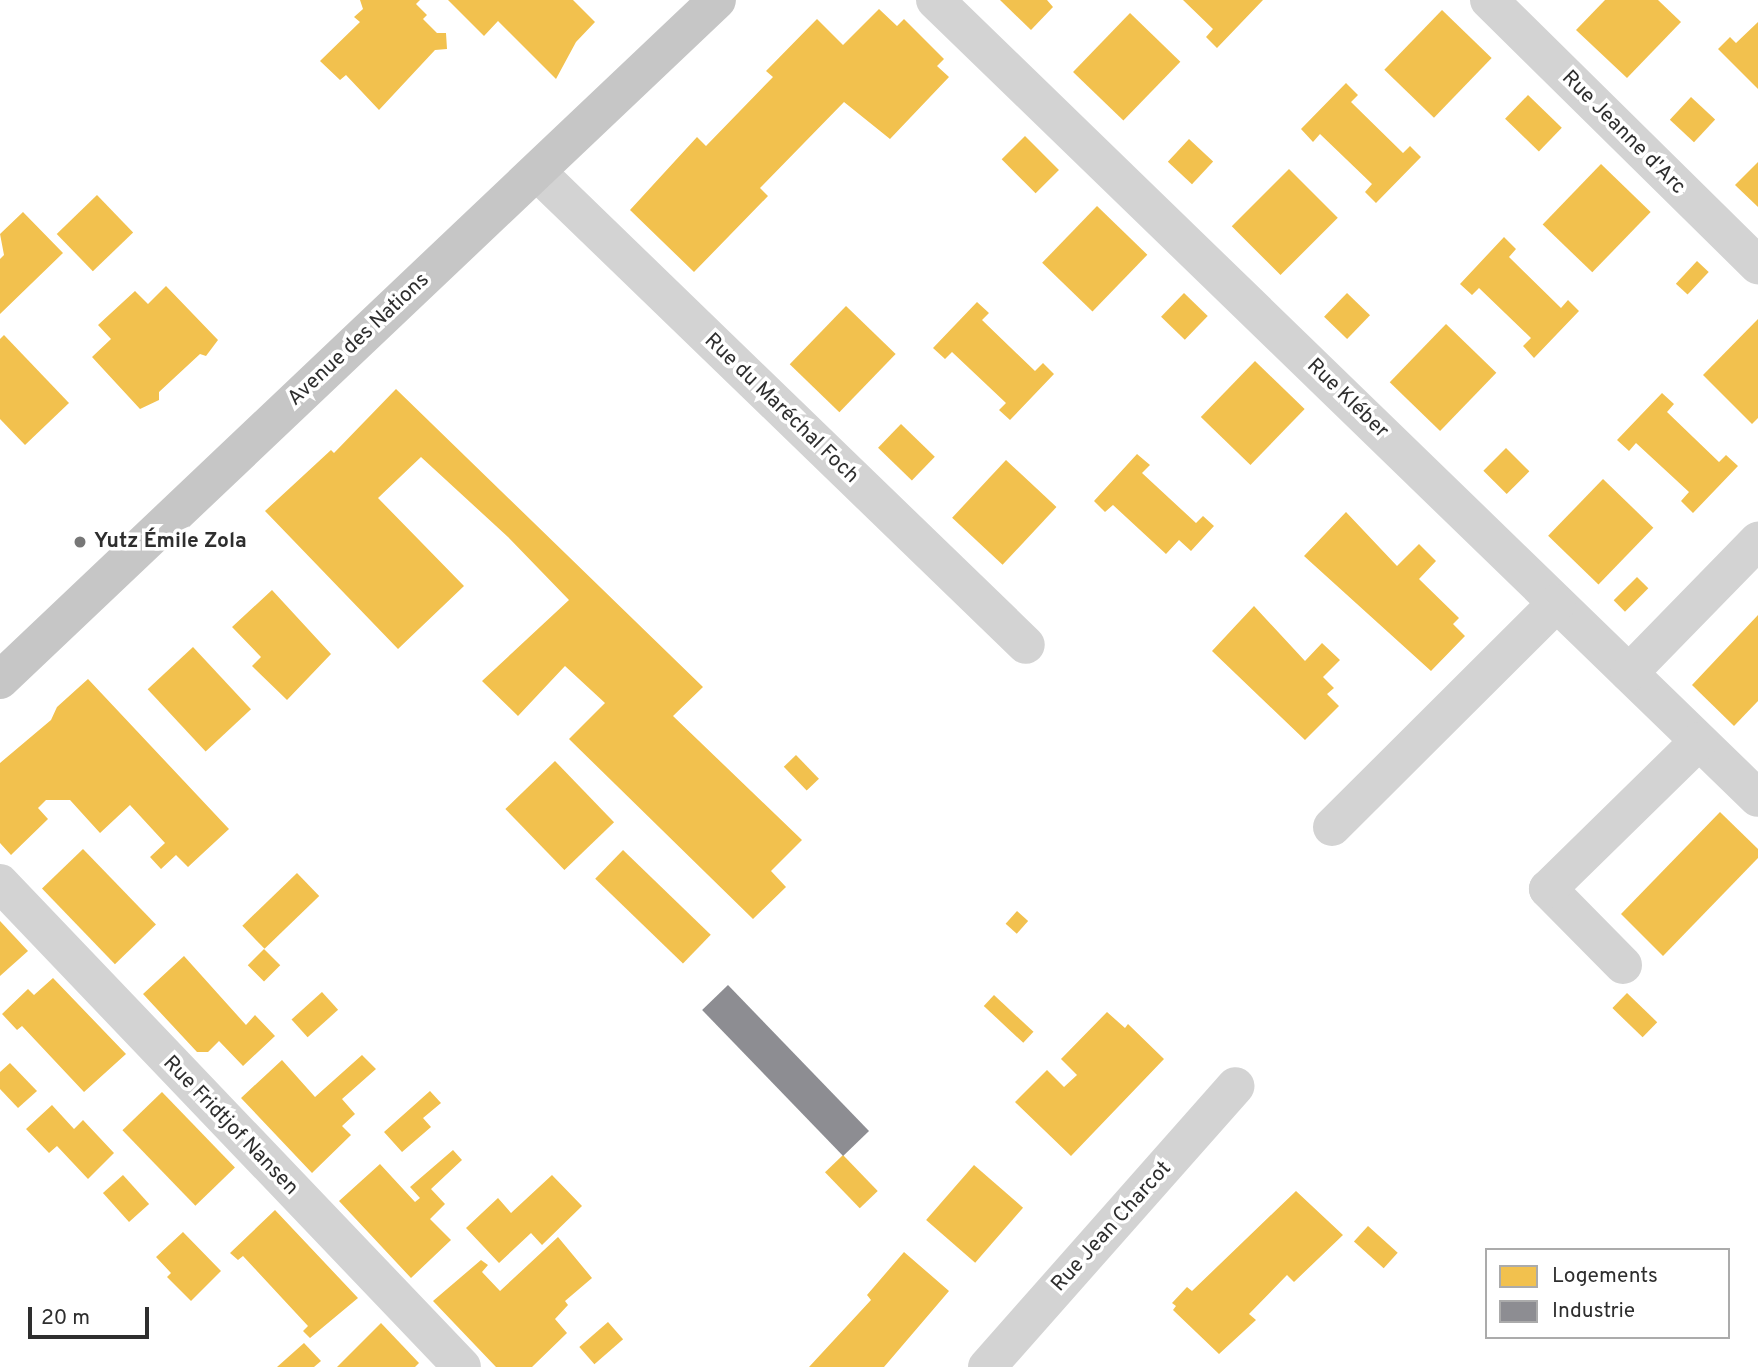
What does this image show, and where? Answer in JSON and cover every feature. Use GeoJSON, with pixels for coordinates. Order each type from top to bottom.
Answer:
{"type":"FeatureCollection","features":[{"type":"Feature","properties":{"kind":"main road","name":"Avenue des Nations"},"geometry":{"type":"LineString","coordinates":[[0,680],[718,0]]}},
{"type":"Feature","properties":{"kind":"street","name":"Rue Kléber"},"geometry":{"type":"LineString","coordinates":[[936,0],[1758,798]]}},
{"type":"Feature","properties":{"kind":"street","name":"Rue Jeanne d'Arc"},"geometry":{"type":"LineString","coordinates":[[1489,0],[1758,265]]}},
{"type":"Feature","properties":{"kind":"street","name":"Rue du Maréchal Foch"},"geometry":{"type":"LineString","coordinates":[[537,172],[1026,645]]}},
{"type":"Feature","properties":{"kind":"street"},"geometry":{"type":"LineString","coordinates":[[1629,673],[1758,541]]}},
{"type":"Feature","properties":{"kind":"street"},"geometry":{"type":"LineString","coordinates":[[1332,827],[1557,604]]}},
{"type":"Feature","properties":{"kind":"street"},"geometry":{"type":"LineString","coordinates":[[1623,965],[1548,889],[1699,741]]}},
{"type":"Feature","properties":{"kind":"street","name":"Rue Fridtjof Nansen"},"geometry":{"type":"LineString","coordinates":[[0,883],[462,1367]]}},
{"type":"Feature","properties":{"kind":"street","name":"Rue Jean Charcot"},"geometry":{"type":"LineString","coordinates":[[987,1367],[1237,1086]]}},
{"type":"Feature","properties":{"kind":"building: Logements"},"geometry":{"type":"Polygon","coordinates":[[[360,0],[420,0],[416,4],[427,15],[423,19],[437,33],[446,33],[447,49],[435,50],[379,110],[346,75],[340,80],[320,61],[360,22],[354,17],[363,9],[360,0]]]}},
{"type":"Feature","properties":{"kind":"building: Logements"},"geometry":{"type":"Polygon","coordinates":[[[448,0],[573,0],[595,22],[576,42],[556,79],[498,21],[484,36],[448,0]]]}},
{"type":"Feature","properties":{"kind":"building: Logements"},"geometry":{"type":"Polygon","coordinates":[[[1000,0],[1047,0],[1053,7],[1031,30],[1000,0]]]}},
{"type":"Feature","properties":{"kind":"building: Logements"},"geometry":{"type":"Polygon","coordinates":[[[1183,0],[1263,0],[1217,48],[1206,37],[1213,29],[1183,0]]]}},
{"type":"Feature","properties":{"kind":"building: Logements"},"geometry":{"type":"Polygon","coordinates":[[[1605,0],[1658,0],[1681,22],[1627,78],[1576,30],[1605,0]]]}},
{"type":"Feature","properties":{"kind":"building: Logements"},"geometry":{"type":"Polygon","coordinates":[[[879,9],[897,26],[904,19],[944,59],[937,66],[949,77],[890,139],[844,102],[760,188],[768,196],[694,272],[630,210],[697,137],[706,146],[773,77],[766,71],[817,19],[843,45],[879,9]]]}},
{"type":"Feature","properties":{"kind":"building: Logements"},"geometry":{"type":"Polygon","coordinates":[[[1442,10],[1492,58],[1434,118],[1384,70],[1442,10]]]}},
{"type":"Feature","properties":{"kind":"building: Logements"},"geometry":{"type":"Polygon","coordinates":[[[1130,13],[1180,62],[1123,121],[1073,72],[1130,13]]]}},
{"type":"Feature","properties":{"kind":"building: Logements"},"geometry":{"type":"Polygon","coordinates":[[[1758,22],[1758,89],[1718,49],[1730,37],[1736,43],[1758,22]]]}},
{"type":"Feature","properties":{"kind":"building: Logements"},"geometry":{"type":"Polygon","coordinates":[[[1346,83],[1358,95],[1351,102],[1403,153],[1410,146],[1421,157],[1376,203],[1365,192],[1372,184],[1320,134],[1313,142],[1301,129],[1346,83]]]}},
{"type":"Feature","properties":{"kind":"building: Logements"},"geometry":{"type":"Polygon","coordinates":[[[1528,95],[1562,128],[1539,151],[1505,119],[1528,95]]]}},
{"type":"Feature","properties":{"kind":"building: Logements"},"geometry":{"type":"Polygon","coordinates":[[[1691,97],[1715,120],[1694,142],[1670,120],[1691,97]]]}},
{"type":"Feature","properties":{"kind":"building: Logements"},"geometry":{"type":"Polygon","coordinates":[[[1025,136],[1059,170],[1036,193],[1002,159],[1025,136]]]}},
{"type":"Feature","properties":{"kind":"building: Logements"},"geometry":{"type":"Polygon","coordinates":[[[1189,139],[1213,162],[1192,184],[1168,162],[1189,139]]]}},
{"type":"Feature","properties":{"kind":"building: Logements"},"geometry":{"type":"Polygon","coordinates":[[[1758,162],[1758,207],[1735,185],[1758,162]]]}},
{"type":"Feature","properties":{"kind":"building: Logements"},"geometry":{"type":"Polygon","coordinates":[[[1601,164],[1651,212],[1592,272],[1543,224],[1601,164]]]}},
{"type":"Feature","properties":{"kind":"building: Logements"},"geometry":{"type":"Polygon","coordinates":[[[1289,169],[1338,218],[1281,275],[1232,226],[1289,169]]]}},
{"type":"Feature","properties":{"kind":"building: Logements"},"geometry":{"type":"Polygon","coordinates":[[[97,195],[133,232],[93,271],[57,234],[97,195]]]}},
{"type":"Feature","properties":{"kind":"building: Logements"},"geometry":{"type":"Polygon","coordinates":[[[1097,206],[1147,255],[1092,311],[1042,263],[1097,206]]]}},
{"type":"Feature","properties":{"kind":"building: Logements"},"geometry":{"type":"Polygon","coordinates":[[[23,212],[63,253],[0,314],[0,259],[4,255],[0,234],[23,212]]]}},
{"type":"Feature","properties":{"kind":"building: Logements"},"geometry":{"type":"Polygon","coordinates":[[[1504,237],[1516,249],[1509,257],[1561,308],[1568,300],[1579,311],[1534,358],[1523,346],[1531,338],[1479,288],[1472,295],[1460,284],[1504,237]]]}},
{"type":"Feature","properties":{"kind":"building: Logements"},"geometry":{"type":"Polygon","coordinates":[[[1697,261],[1709,272],[1688,295],[1676,284],[1697,261]]]}},
{"type":"Feature","properties":{"kind":"building: Logements"},"geometry":{"type":"Polygon","coordinates":[[[166,286],[218,340],[206,356],[200,354],[159,392],[159,400],[140,409],[92,357],[111,339],[98,325],[135,291],[148,304],[166,286]]]}},
{"type":"Feature","properties":{"kind":"building: Logements"},"geometry":{"type":"Polygon","coordinates":[[[1184,293],[1208,316],[1185,340],[1161,317],[1184,293]]]}},
{"type":"Feature","properties":{"kind":"building: Logements"},"geometry":{"type":"Polygon","coordinates":[[[1347,293],[1370,315],[1347,339],[1324,317],[1347,293]]]}},
{"type":"Feature","properties":{"kind":"building: Logements"},"geometry":{"type":"Polygon","coordinates":[[[977,302],[989,313],[982,320],[1035,371],[1043,363],[1054,374],[1010,420],[999,410],[1006,403],[952,352],[945,359],[933,348],[977,302]]]}},
{"type":"Feature","properties":{"kind":"building: Logements"},"geometry":{"type":"Polygon","coordinates":[[[846,306],[896,354],[839,412],[790,364],[846,306]]]}},
{"type":"Feature","properties":{"kind":"building: Logements"},"geometry":{"type":"Polygon","coordinates":[[[1758,319],[1758,418],[1752,424],[1703,375],[1758,319]]]}},
{"type":"Feature","properties":{"kind":"building: Logements"},"geometry":{"type":"Polygon","coordinates":[[[1446,324],[1496,373],[1440,431],[1390,382],[1446,324]]]}},
{"type":"Feature","properties":{"kind":"building: Logements"},"geometry":{"type":"Polygon","coordinates":[[[4,335],[69,403],[25,445],[0,419],[0,339],[4,335]]]}},
{"type":"Feature","properties":{"kind":"building: Logements"},"geometry":{"type":"Polygon","coordinates":[[[1255,361],[1305,409],[1250,465],[1201,417],[1255,361]]]}},
{"type":"Feature","properties":{"kind":"building: Logements"},"geometry":{"type":"Polygon","coordinates":[[[396,389],[703,687],[673,716],[802,840],[771,871],[786,887],[753,919],[569,739],[605,703],[565,666],[518,716],[482,681],[569,600],[508,537],[421,457],[378,498],[464,586],[398,649],[265,511],[331,450],[334,453],[396,389]]]}},
{"type":"Feature","properties":{"kind":"building: Logements"},"geometry":{"type":"Polygon","coordinates":[[[1662,393],[1674,404],[1667,412],[1719,462],[1726,455],[1738,466],[1693,513],[1681,501],[1689,492],[1636,443],[1629,451],[1617,440],[1662,393]]]}},
{"type":"Feature","properties":{"kind":"building: Logements"},"geometry":{"type":"Polygon","coordinates":[[[901,424],[935,457],[912,480],[878,448],[901,424]]]}},
{"type":"Feature","properties":{"kind":"building: Logements"},"geometry":{"type":"Polygon","coordinates":[[[1506,448],[1529,471],[1507,494],[1483,471],[1506,448]]]}},
{"type":"Feature","properties":{"kind":"building: Logements"},"geometry":{"type":"Polygon","coordinates":[[[1137,454],[1150,465],[1142,473],[1196,523],[1203,516],[1214,526],[1191,551],[1179,540],[1166,554],[1113,505],[1105,512],[1094,501],[1137,454]]]}},
{"type":"Feature","properties":{"kind":"building: Logements"},"geometry":{"type":"Polygon","coordinates":[[[1006,460],[1056,507],[1003,565],[952,518],[1006,460]]]}},
{"type":"Feature","properties":{"kind":"building: Logements"},"geometry":{"type":"Polygon","coordinates":[[[1603,479],[1653,528],[1598,584],[1548,536],[1603,479]]]}},
{"type":"Feature","properties":{"kind":"building: Logements"},"geometry":{"type":"Polygon","coordinates":[[[1346,512],[1397,566],[1419,544],[1436,561],[1419,579],[1459,618],[1453,624],[1465,636],[1431,671],[1304,556],[1346,512]]]}},
{"type":"Feature","properties":{"kind":"building: Logements"},"geometry":{"type":"Polygon","coordinates":[[[1637,577],[1648,588],[1625,612],[1614,600],[1637,577]]]}},
{"type":"Feature","properties":{"kind":"building: Logements"},"geometry":{"type":"Polygon","coordinates":[[[272,590],[331,654],[287,700],[252,666],[261,657],[232,627],[272,590]]]}},
{"type":"Feature","properties":{"kind":"building: Logements"},"geometry":{"type":"Polygon","coordinates":[[[1254,606],[1305,661],[1322,643],[1340,660],[1323,677],[1334,688],[1327,694],[1339,706],[1305,740],[1212,651],[1254,606]]]}},
{"type":"Feature","properties":{"kind":"building: Logements"},"geometry":{"type":"Polygon","coordinates":[[[1758,615],[1758,701],[1734,726],[1692,685],[1758,615]]]}},
{"type":"Feature","properties":{"kind":"building: Logements"},"geometry":{"type":"Polygon","coordinates":[[[193,647],[251,709],[206,751],[148,689],[193,647]]]}},
{"type":"Feature","properties":{"kind":"building: Logements"},"geometry":{"type":"Polygon","coordinates":[[[88,679],[229,829],[188,867],[176,855],[161,869],[150,857],[165,843],[130,805],[100,833],[70,800],[46,800],[38,808],[48,819],[11,855],[0,843],[0,763],[51,720],[57,707],[88,679]]]}},
{"type":"Feature","properties":{"kind":"building: Logements"},"geometry":{"type":"Polygon","coordinates":[[[796,755],[819,779],[807,791],[784,767],[796,755]]]}},
{"type":"Feature","properties":{"kind":"building: Logements"},"geometry":{"type":"Polygon","coordinates":[[[555,761],[614,822],[564,870],[505,809],[555,761]]]}},
{"type":"Feature","properties":{"kind":"building: Logements"},"geometry":{"type":"Polygon","coordinates":[[[1720,812],[1758,849],[1758,858],[1663,956],[1621,914],[1720,812]]]}},
{"type":"Feature","properties":{"kind":"building: Logements"},"geometry":{"type":"Polygon","coordinates":[[[83,849],[156,925],[115,964],[42,889],[83,849]]]}},
{"type":"Feature","properties":{"kind":"building: Logements"},"geometry":{"type":"Polygon","coordinates":[[[623,850],[711,935],[683,964],[595,879],[623,850]]]}},
{"type":"Feature","properties":{"kind":"building: Logements"},"geometry":{"type":"Polygon","coordinates":[[[297,873],[319,896],[265,949],[242,926],[297,873]]]}},
{"type":"Feature","properties":{"kind":"building: Logements"},"geometry":{"type":"Polygon","coordinates":[[[1017,911],[1028,921],[1017,934],[1006,924],[1017,911]]]}},
{"type":"Feature","properties":{"kind":"building: Logements"},"geometry":{"type":"Polygon","coordinates":[[[0,921],[28,951],[0,976],[0,921]]]}},
{"type":"Feature","properties":{"kind":"building: Logements"},"geometry":{"type":"Polygon","coordinates":[[[264,949],[280,965],[264,982],[248,965],[264,949]]]}},
{"type":"Feature","properties":{"kind":"building: Logements"},"geometry":{"type":"Polygon","coordinates":[[[184,956],[246,1025],[255,1015],[275,1036],[243,1066],[219,1041],[208,1052],[197,1052],[143,994],[184,956]]]}},
{"type":"Feature","properties":{"kind":"building: Logements"},"geometry":{"type":"Polygon","coordinates":[[[53,978],[126,1054],[84,1092],[22,1026],[17,1030],[2,1014],[28,989],[34,995],[53,978]]]}},
{"type":"Feature","properties":{"kind":"building: Logements"},"geometry":{"type":"Polygon","coordinates":[[[322,992],[338,1010],[308,1037],[292,1019],[322,992]]]}},
{"type":"Feature","properties":{"kind":"building: Logements"},"geometry":{"type":"Polygon","coordinates":[[[1627,993],[1657,1022],[1643,1037],[1612,1008],[1627,993]]]}},
{"type":"Feature","properties":{"kind":"building: Logements"},"geometry":{"type":"Polygon","coordinates":[[[994,995],[1033,1032],[1023,1043],[984,1006],[994,995]]]}},
{"type":"Feature","properties":{"kind":"building: Logements"},"geometry":{"type":"Polygon","coordinates":[[[1107,1012],[1125,1028],[1128,1024],[1164,1059],[1071,1156],[1015,1102],[1047,1070],[1064,1087],[1077,1075],[1061,1059],[1107,1012]]]}},
{"type":"Feature","properties":{"kind":"building: Logements"},"geometry":{"type":"Polygon","coordinates":[[[362,1055],[376,1069],[342,1099],[355,1114],[342,1126],[351,1135],[312,1173],[241,1098],[282,1060],[315,1097],[362,1055]]]}},
{"type":"Feature","properties":{"kind":"building: Logements"},"geometry":{"type":"Polygon","coordinates":[[[10,1063],[37,1091],[18,1108],[0,1089],[0,1072],[10,1063]]]}},
{"type":"Feature","properties":{"kind":"building: Logements"},"geometry":{"type":"Polygon","coordinates":[[[430,1091],[441,1103],[423,1118],[431,1127],[402,1152],[384,1132],[430,1091]]]}},
{"type":"Feature","properties":{"kind":"building: Logements"},"geometry":{"type":"Polygon","coordinates":[[[162,1092],[235,1168],[195,1206],[122,1130],[162,1092]]]}},
{"type":"Feature","properties":{"kind":"building: Logements"},"geometry":{"type":"Polygon","coordinates":[[[52,1105],[74,1129],[83,1120],[114,1153],[88,1179],[57,1146],[49,1153],[26,1129],[52,1105]]]}},
{"type":"Feature","properties":{"kind":"building: Logements"},"geometry":{"type":"Polygon","coordinates":[[[453,1150],[462,1160],[431,1189],[445,1204],[430,1219],[451,1240],[411,1278],[339,1201],[380,1164],[415,1202],[420,1198],[410,1187],[453,1150]]]}},
{"type":"Feature","properties":{"kind":"building: Logements"},"geometry":{"type":"Polygon","coordinates":[[[843,1155],[878,1191],[860,1208],[825,1172],[843,1155]]]}},
{"type":"Feature","properties":{"kind":"building: Logements"},"geometry":{"type":"Polygon","coordinates":[[[974,1165],[1023,1208],[975,1263],[926,1220],[974,1165]]]}},
{"type":"Feature","properties":{"kind":"building: Logements"},"geometry":{"type":"Polygon","coordinates":[[[123,1175],[149,1204],[129,1222],[103,1193],[123,1175]]]}},
{"type":"Feature","properties":{"kind":"building: Logements"},"geometry":{"type":"Polygon","coordinates":[[[552,1175],[582,1206],[542,1245],[531,1233],[499,1263],[466,1228],[498,1198],[511,1213],[552,1175]]]}},
{"type":"Feature","properties":{"kind":"building: Logements"},"geometry":{"type":"Polygon","coordinates":[[[1296,1191],[1343,1235],[1294,1282],[1287,1275],[1249,1314],[1256,1320],[1219,1354],[1173,1310],[1176,1306],[1172,1303],[1187,1287],[1192,1291],[1296,1191]]]}},
{"type":"Feature","properties":{"kind":"building: Logements"},"geometry":{"type":"Polygon","coordinates":[[[275,1210],[358,1298],[310,1338],[303,1331],[308,1326],[243,1256],[238,1260],[230,1253],[275,1210]]]}},
{"type":"Feature","properties":{"kind":"building: Logements"},"geometry":{"type":"Polygon","coordinates":[[[1368,1226],[1398,1253],[1384,1268],[1354,1242],[1368,1226]]]}},
{"type":"Feature","properties":{"kind":"building: Logements"},"geometry":{"type":"Polygon","coordinates":[[[183,1232],[221,1271],[191,1301],[167,1277],[171,1273],[156,1257],[183,1232]]]}},
{"type":"Feature","properties":{"kind":"building: Logements"},"geometry":{"type":"Polygon","coordinates":[[[558,1237],[592,1278],[565,1301],[568,1305],[555,1319],[567,1333],[532,1367],[496,1367],[433,1301],[481,1260],[488,1265],[482,1272],[500,1291],[558,1237]]]}},
{"type":"Feature","properties":{"kind":"building: Logements"},"geometry":{"type":"Polygon","coordinates":[[[904,1252],[949,1291],[884,1367],[809,1367],[871,1300],[867,1295],[904,1252]]]}},
{"type":"Feature","properties":{"kind":"building: Logements"},"geometry":{"type":"Polygon","coordinates":[[[608,1322],[623,1339],[594,1364],[579,1347],[608,1322]]]}},
{"type":"Feature","properties":{"kind":"building: Logements"},"geometry":{"type":"Polygon","coordinates":[[[381,1323],[419,1363],[415,1367],[337,1367],[381,1323]]]}},
{"type":"Feature","properties":{"kind":"building: Logements"},"geometry":{"type":"Polygon","coordinates":[[[304,1343],[321,1361],[314,1367],[277,1367],[304,1343]]]}},
{"type":"Feature","properties":{"kind":"building: Industrie"},"geometry":{"type":"Polygon","coordinates":[[[728,985],[869,1131],[843,1156],[702,1010],[728,985]]]}},
{"type":"Feature","properties":{"kind":"place","name":"Yutz Émile Zola"},"geometry":{"type":"Point","coordinates":[80,542]}}]}
